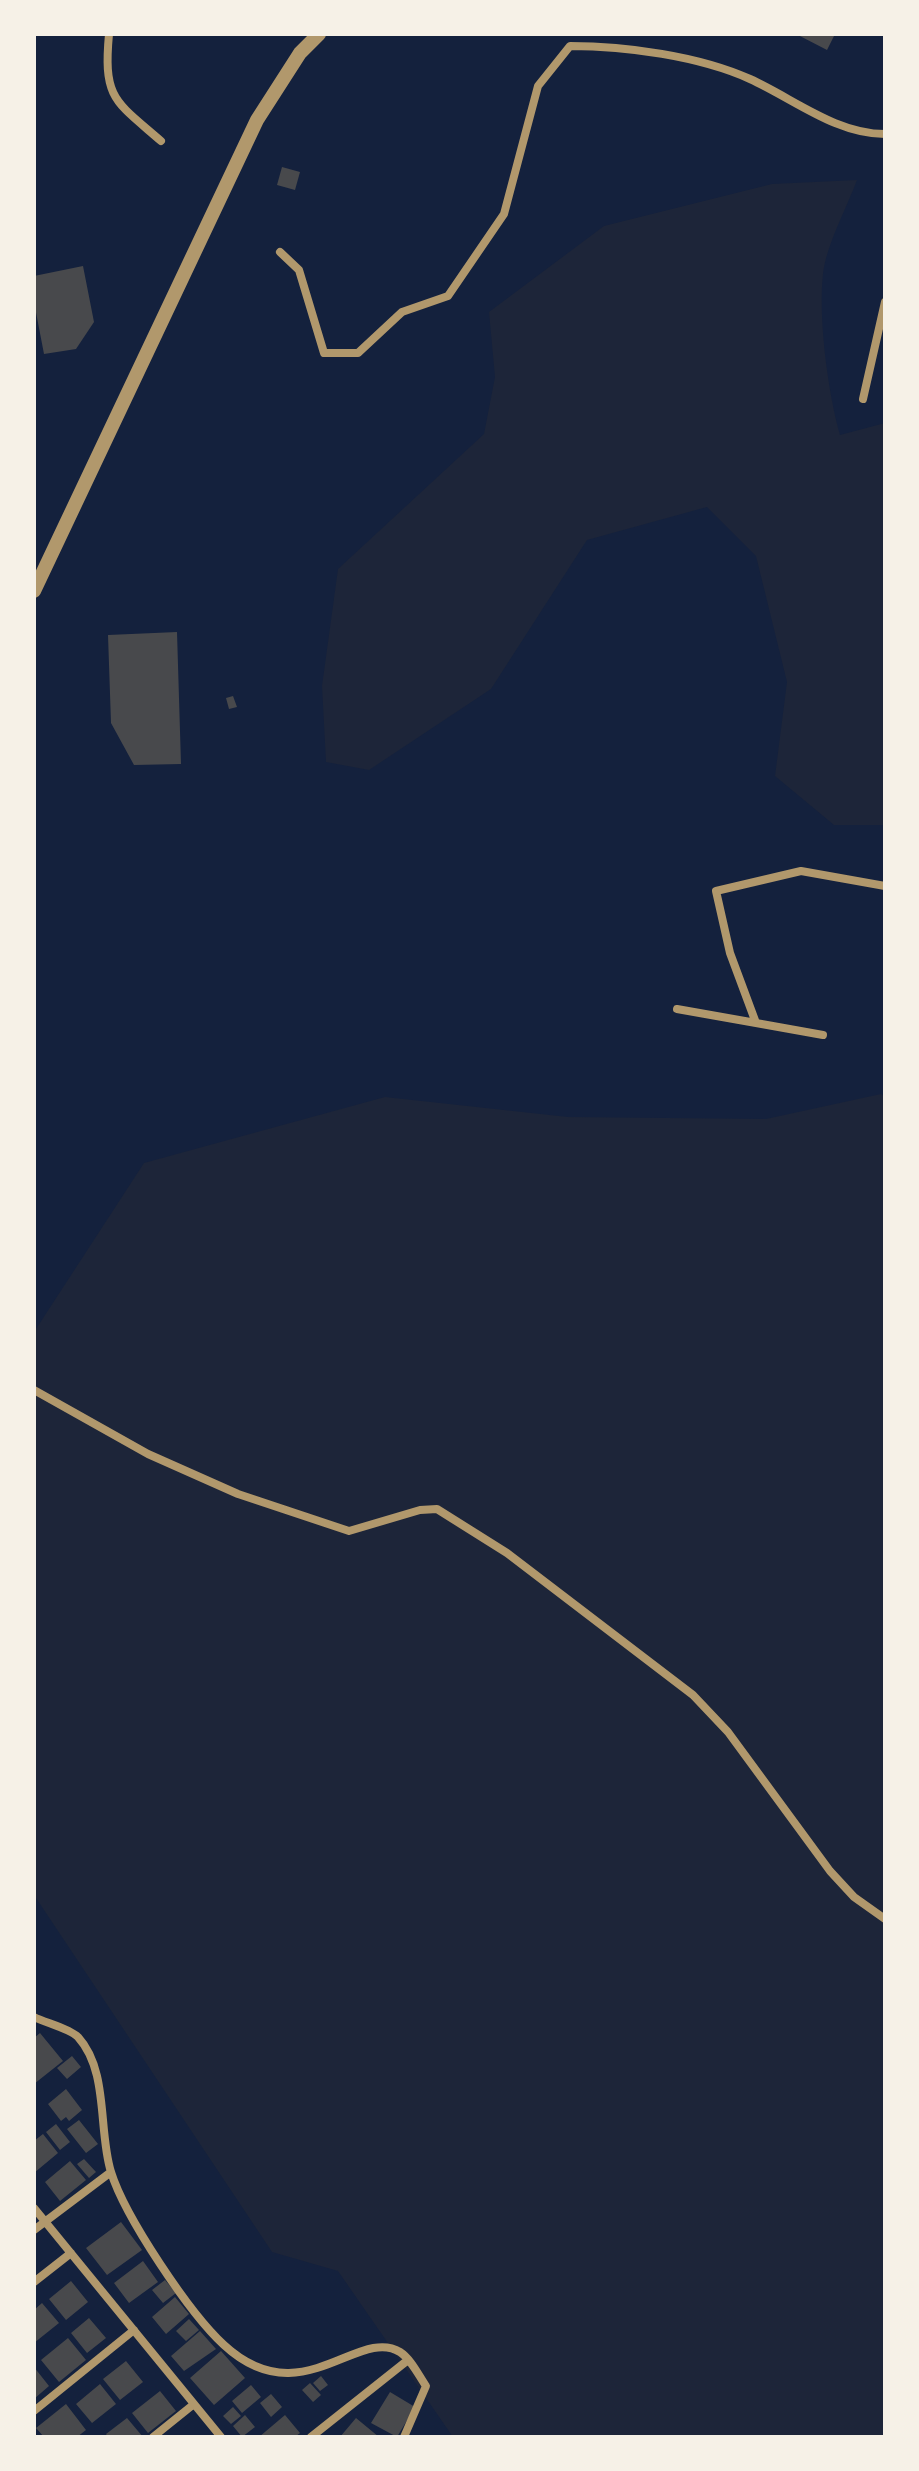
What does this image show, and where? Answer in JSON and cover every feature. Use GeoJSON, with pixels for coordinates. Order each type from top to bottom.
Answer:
{"type":"FeatureCollection","features":[{"type":"Feature","properties":{"kind":"street"},"geometry":{"type":"LineString","coordinates":[[109,34],[106,72],[115,101],[161,141]]}},
{"type":"Feature","properties":{"kind":"street"},"geometry":{"type":"LineString","coordinates":[[34,591],[257,120],[300,53],[319,34]]}},
{"type":"Feature","properties":{"kind":"street"},"geometry":{"type":"LineString","coordinates":[[280,252],[299,270],[324,353],[358,353],[402,312],[448,296],[504,214],[538,86],[570,46],[618,46],[747,78],[858,134],[885,134]]}},
{"type":"Feature","properties":{"kind":"street"},"geometry":{"type":"LineString","coordinates":[[863,399],[885,302]]}},
{"type":"Feature","properties":{"kind":"street"},"geometry":{"type":"LineString","coordinates":[[756,1023],[730,953],[716,891],[801,871],[885,886]]}},
{"type":"Feature","properties":{"kind":"street"},"geometry":{"type":"LineString","coordinates":[[677,1009],[823,1035]]}},
{"type":"Feature","properties":{"kind":"street"},"geometry":{"type":"LineString","coordinates":[[34,1390],[148,1454],[238,1494],[349,1531],[420,1510],[437,1509],[519,1562],[693,1695],[728,1732],[830,1871],[854,1897],[885,1919]]}},
{"type":"Feature","properties":{"kind":"street"},"geometry":{"type":"LineString","coordinates":[[34,2017],[77,2036],[93,2062],[111,2172],[127,2211],[176,2285],[225,2346],[264,2371],[302,2374],[378,2347],[400,2352],[426,2386],[404,2437]]}},
{"type":"Feature","properties":{"kind":"street"},"geometry":{"type":"LineString","coordinates":[[34,2230],[111,2172]]}},
{"type":"Feature","properties":{"kind":"street"},"geometry":{"type":"LineString","coordinates":[[34,2208],[221,2437]]}},
{"type":"Feature","properties":{"kind":"street"},"geometry":{"type":"LineString","coordinates":[[34,2282],[71,2253]]}},
{"type":"Feature","properties":{"kind":"street"},"geometry":{"type":"LineString","coordinates":[[34,2411],[134,2330]]}},
{"type":"Feature","properties":{"kind":"street"},"geometry":{"type":"LineString","coordinates":[[311,2437],[408,2360]]}},
{"type":"Feature","properties":{"kind":"street"},"geometry":{"type":"LineString","coordinates":[[153,2437],[194,2404]]}},
{"type":"Feature","properties":{"kind":"shaded area"},"geometry":{"type":"Polygon","coordinates":[[[857,180],[825,263],[822,311],[828,377],[840,435],[885,423],[885,825],[834,825],[775,776],[787,682],[756,556],[707,507],[587,540],[491,689],[369,770],[326,762],[322,686],[338,569],[484,434],[495,377],[489,312],[604,226],[772,184],[857,180]]]}},
{"type":"Feature","properties":{"kind":"shaded area"},"geometry":{"type":"Polygon","coordinates":[[[881,1094],[885,1097],[885,2437],[453,2437],[338,2271],[272,2252],[34,1895],[34,1332],[144,1163],[385,1097],[568,1117],[766,1119],[881,1094]]]}},
{"type":"Feature","properties":{"kind":"building"},"geometry":{"type":"Polygon","coordinates":[[[796,34],[835,34],[827,50],[796,34]]]}},
{"type":"Feature","properties":{"kind":"building"},"geometry":{"type":"Polygon","coordinates":[[[282,167],[300,172],[295,190],[277,185],[282,167]]]}},
{"type":"Feature","properties":{"kind":"building"},"geometry":{"type":"Polygon","coordinates":[[[83,266],[94,322],[76,349],[44,354],[34,302],[34,276],[83,266]]]}},
{"type":"Feature","properties":{"kind":"building"},"geometry":{"type":"Polygon","coordinates":[[[177,632],[181,764],[134,765],[111,723],[108,635],[177,632]]]}},
{"type":"Feature","properties":{"kind":"building"},"geometry":{"type":"Polygon","coordinates":[[[233,696],[237,707],[229,709],[226,698],[233,696]]]}},
{"type":"Feature","properties":{"kind":"building"},"geometry":{"type":"Polygon","coordinates":[[[40,2033],[63,2061],[34,2084],[34,2038],[40,2033]]]}},
{"type":"Feature","properties":{"kind":"building"},"geometry":{"type":"Polygon","coordinates":[[[72,2056],[81,2067],[67,2079],[57,2068],[72,2056]]]}},
{"type":"Feature","properties":{"kind":"building"},"geometry":{"type":"Polygon","coordinates":[[[66,2089],[82,2110],[69,2121],[66,2117],[61,2121],[48,2104],[66,2089]]]}},
{"type":"Feature","properties":{"kind":"building"},"geometry":{"type":"Polygon","coordinates":[[[79,2120],[98,2144],[86,2153],[67,2129],[79,2120]]]}},
{"type":"Feature","properties":{"kind":"building"},"geometry":{"type":"Polygon","coordinates":[[[56,2124],[70,2142],[60,2150],[46,2132],[56,2124]]]}},
{"type":"Feature","properties":{"kind":"building"},"geometry":{"type":"Polygon","coordinates":[[[43,2134],[58,2153],[34,2173],[34,2141],[43,2134]]]}},
{"type":"Feature","properties":{"kind":"building"},"geometry":{"type":"Polygon","coordinates":[[[84,2159],[96,2172],[89,2178],[77,2164],[84,2159]]]}},
{"type":"Feature","properties":{"kind":"building"},"geometry":{"type":"Polygon","coordinates":[[[70,2161],[86,2180],[60,2201],[45,2182],[70,2161]]]}},
{"type":"Feature","properties":{"kind":"building"},"geometry":{"type":"Polygon","coordinates":[[[121,2222],[142,2250],[107,2275],[86,2248],[121,2222]]]}},
{"type":"Feature","properties":{"kind":"building"},"geometry":{"type":"Polygon","coordinates":[[[143,2261],[158,2282],[129,2303],[114,2283],[143,2261]]]}},
{"type":"Feature","properties":{"kind":"building"},"geometry":{"type":"Polygon","coordinates":[[[165,2280],[176,2293],[163,2303],[152,2290],[165,2280]]]}},
{"type":"Feature","properties":{"kind":"building"},"geometry":{"type":"Polygon","coordinates":[[[71,2281],[88,2302],[66,2320],[49,2299],[71,2281]]]}},
{"type":"Feature","properties":{"kind":"building"},"geometry":{"type":"Polygon","coordinates":[[[175,2297],[189,2314],[166,2334],[152,2317],[175,2297]]]}},
{"type":"Feature","properties":{"kind":"building"},"geometry":{"type":"Polygon","coordinates":[[[42,2303],[59,2323],[34,2343],[34,2310],[42,2303]]]}},
{"type":"Feature","properties":{"kind":"building"},"geometry":{"type":"Polygon","coordinates":[[[89,2318],[106,2338],[87,2353],[71,2333],[89,2318]]]}},
{"type":"Feature","properties":{"kind":"building"},"geometry":{"type":"Polygon","coordinates":[[[189,2319],[199,2330],[186,2341],[176,2331],[189,2319]]]}},
{"type":"Feature","properties":{"kind":"building"},"geometry":{"type":"Polygon","coordinates":[[[200,2331],[216,2349],[184,2371],[171,2356],[200,2331]]]}},
{"type":"Feature","properties":{"kind":"building"},"geometry":{"type":"Polygon","coordinates":[[[68,2338],[86,2360],[59,2382],[41,2360],[68,2338]]]}},
{"type":"Feature","properties":{"kind":"building"},"geometry":{"type":"Polygon","coordinates":[[[221,2351],[245,2378],[214,2405],[190,2378],[221,2351]]]}},
{"type":"Feature","properties":{"kind":"building"},"geometry":{"type":"Polygon","coordinates":[[[126,2361],[143,2382],[120,2400],[103,2379],[126,2361]]]}},
{"type":"Feature","properties":{"kind":"building"},"geometry":{"type":"Polygon","coordinates":[[[34,2367],[49,2386],[34,2399],[34,2367]]]}},
{"type":"Feature","properties":{"kind":"building"},"geometry":{"type":"Polygon","coordinates":[[[321,2376],[328,2385],[320,2391],[313,2383],[321,2376]]]}},
{"type":"Feature","properties":{"kind":"building"},"geometry":{"type":"Polygon","coordinates":[[[310,2383],[321,2395],[313,2402],[302,2390],[310,2383]]]}},
{"type":"Feature","properties":{"kind":"building"},"geometry":{"type":"Polygon","coordinates":[[[100,2384],[116,2404],[92,2423],[76,2404],[100,2384]]]}},
{"type":"Feature","properties":{"kind":"building"},"geometry":{"type":"Polygon","coordinates":[[[251,2385],[261,2397],[242,2413],[232,2401],[251,2385]]]}},
{"type":"Feature","properties":{"kind":"building"},"geometry":{"type":"Polygon","coordinates":[[[160,2391],[176,2411],[148,2433],[132,2413],[160,2391]]]}},
{"type":"Feature","properties":{"kind":"building"},"geometry":{"type":"Polygon","coordinates":[[[390,2392],[415,2407],[397,2437],[371,2423],[390,2392]]]}},
{"type":"Feature","properties":{"kind":"building"},"geometry":{"type":"Polygon","coordinates":[[[271,2394],[282,2407],[271,2417],[260,2403],[271,2394]]]}},
{"type":"Feature","properties":{"kind":"building"},"geometry":{"type":"Polygon","coordinates":[[[66,2404],[86,2430],[77,2437],[44,2437],[36,2428],[66,2404]]]}},
{"type":"Feature","properties":{"kind":"building"},"geometry":{"type":"Polygon","coordinates":[[[233,2407],[241,2416],[231,2424],[223,2416],[233,2407]]]}},
{"type":"Feature","properties":{"kind":"building"},"geometry":{"type":"Polygon","coordinates":[[[245,2415],[255,2427],[242,2437],[233,2426],[245,2415]]]}},
{"type":"Feature","properties":{"kind":"building"},"geometry":{"type":"Polygon","coordinates":[[[285,2415],[300,2433],[295,2437],[259,2437],[285,2415]]]}},
{"type":"Feature","properties":{"kind":"building"},"geometry":{"type":"Polygon","coordinates":[[[127,2418],[143,2437],[108,2437],[106,2434],[127,2418]]]}},
{"type":"Feature","properties":{"kind":"building"},"geometry":{"type":"Polygon","coordinates":[[[356,2418],[379,2437],[340,2437],[356,2418]]]}}]}
